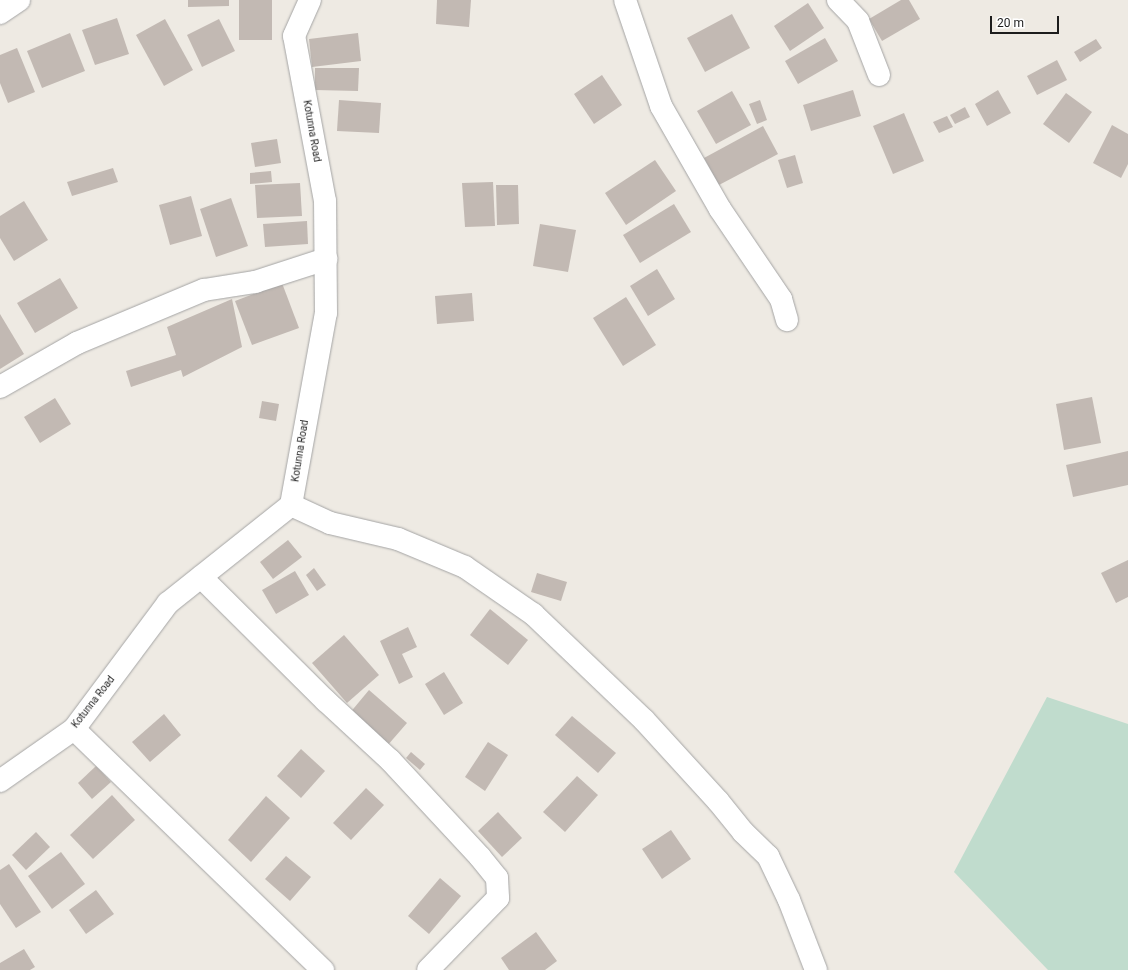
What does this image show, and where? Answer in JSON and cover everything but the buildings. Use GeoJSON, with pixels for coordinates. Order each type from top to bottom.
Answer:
{"type":"FeatureCollection","features":[{"type":"Feature","properties":{"kind":"street"},"geometry":{"type":"LineString","coordinates":[[0,13],[19,0]]}},
{"type":"Feature","properties":{"kind":"street","name":"Kotunna Road"},"geometry":{"type":"LineString","coordinates":[[0,782],[74,729],[168,603],[291,505],[326,313],[325,201],[294,36],[310,0]]}},
{"type":"Feature","properties":{"kind":"street"},"geometry":{"type":"LineString","coordinates":[[625,0],[661,106],[720,209],[781,299],[788,320]]}},
{"type":"Feature","properties":{"kind":"street"},"geometry":{"type":"LineString","coordinates":[[838,0],[858,21],[879,75]]}},
{"type":"Feature","properties":{"kind":"street"},"geometry":{"type":"LineString","coordinates":[[0,387],[77,343],[204,290],[255,282],[326,259]]}},
{"type":"Feature","properties":{"kind":"street"},"geometry":{"type":"LineString","coordinates":[[291,505],[330,523],[398,539],[465,567],[533,614],[644,720],[718,801],[743,832],[768,856],[789,900],[816,970]]}},
{"type":"Feature","properties":{"kind":"street"},"geometry":{"type":"LineString","coordinates":[[201,578],[326,701],[390,760],[480,857],[497,878],[498,898],[428,970]]}},
{"type":"Feature","properties":{"kind":"street"},"geometry":{"type":"LineString","coordinates":[[74,729],[312,967]]}},
{"type":"Feature","properties":{"kind":"green space"},"geometry":{"type":"Polygon","coordinates":[[[1047,697],[1128,724],[1128,970],[1048,970],[954,872],[1047,697]]]}}]}
